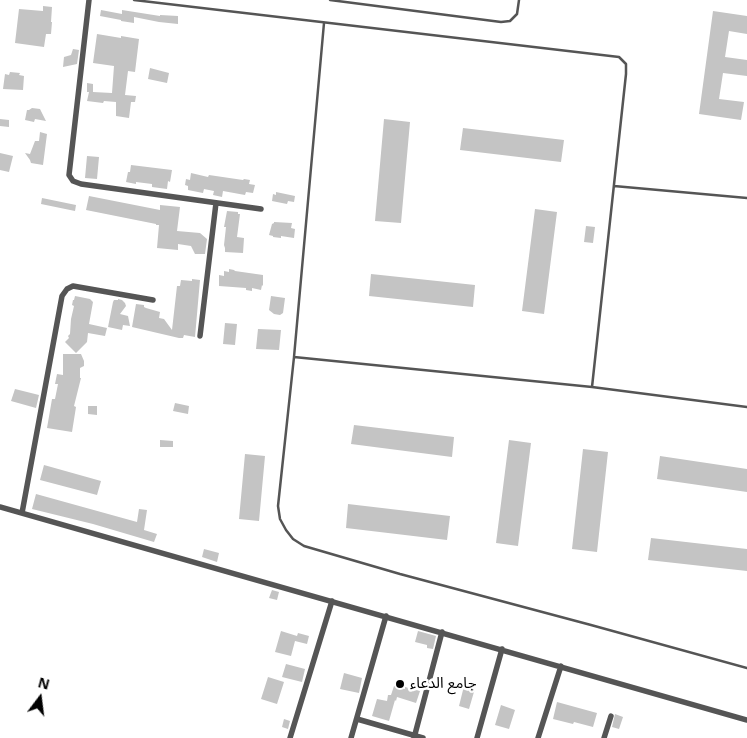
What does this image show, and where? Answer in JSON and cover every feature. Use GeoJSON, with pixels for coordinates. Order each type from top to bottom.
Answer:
{"type":"FeatureCollection","features":[{"type":"Feature","properties":{"kind":"street"},"geometry":{"type":"LineString","coordinates":[[89,0],[69,175],[73,181],[81,184],[261,209]]}},
{"type":"Feature","properties":{"kind":"street"},"geometry":{"type":"LineString","coordinates":[[200,336],[216,203]]}},
{"type":"Feature","properties":{"kind":"street"},"geometry":{"type":"LineString","coordinates":[[22,513],[62,296],[67,288],[73,286],[152,300]]}},
{"type":"Feature","properties":{"kind":"street"},"geometry":{"type":"LineString","coordinates":[[0,507],[747,720]]}},
{"type":"Feature","properties":{"kind":"street"},"geometry":{"type":"LineString","coordinates":[[290,738],[332,601]]}},
{"type":"Feature","properties":{"kind":"street"},"geometry":{"type":"LineString","coordinates":[[351,738],[386,616]]}},
{"type":"Feature","properties":{"kind":"street"},"geometry":{"type":"LineString","coordinates":[[414,737],[442,632]]}},
{"type":"Feature","properties":{"kind":"street"},"geometry":{"type":"LineString","coordinates":[[477,738],[502,649]]}},
{"type":"Feature","properties":{"kind":"street"},"geometry":{"type":"LineString","coordinates":[[538,738],[561,666]]}},
{"type":"Feature","properties":{"kind":"street"},"geometry":{"type":"LineString","coordinates":[[604,738],[610,716]]}},
{"type":"Feature","properties":{"kind":"street"},"geometry":{"type":"LineString","coordinates":[[357,719],[414,737],[423,738]]}},
{"type":"Feature","properties":{"kind":"lane"},"geometry":{"type":"LineString","coordinates":[[134,0],[619,57],[626,64],[626,74],[592,387]]}},
{"type":"Feature","properties":{"kind":"lane"},"geometry":{"type":"LineString","coordinates":[[330,0],[501,22],[510,21],[517,14],[519,0]]}},
{"type":"Feature","properties":{"kind":"lane"},"geometry":{"type":"LineString","coordinates":[[324,23],[294,357],[278,506],[280,519],[292,538],[304,546],[400,574],[747,668]]}},
{"type":"Feature","properties":{"kind":"lane"},"geometry":{"type":"LineString","coordinates":[[614,186],[747,198]]}},
{"type":"Feature","properties":{"kind":"lane"},"geometry":{"type":"LineString","coordinates":[[294,357],[592,387],[747,407]]}},
{"type":"Feature","properties":{"kind":"building"},"geometry":{"type":"Polygon","coordinates":[[[43,6],[52,7],[51,34],[46,34],[44,47],[15,43],[19,9],[43,11],[43,6]]]}},
{"type":"Feature","properties":{"kind":"building"},"geometry":{"type":"Polygon","coordinates":[[[101,10],[122,14],[122,10],[160,16],[178,16],[178,24],[134,17],[134,23],[121,21],[100,16],[101,10]]]}},
{"type":"Feature","properties":{"kind":"building"},"geometry":{"type":"Polygon","coordinates":[[[713,11],[747,16],[747,34],[729,31],[725,57],[747,60],[747,76],[723,73],[719,99],[744,102],[741,120],[699,114],[713,11]]]}},
{"type":"Feature","properties":{"kind":"building"},"geometry":{"type":"Polygon","coordinates":[[[97,34],[139,39],[135,72],[128,71],[125,95],[136,96],[135,102],[131,102],[129,118],[116,116],[116,102],[87,101],[89,92],[87,92],[87,83],[93,84],[93,92],[112,93],[114,66],[93,63],[97,34]]]}},
{"type":"Feature","properties":{"kind":"building"},"geometry":{"type":"Polygon","coordinates":[[[73,49],[79,50],[77,64],[63,67],[64,57],[71,55],[73,49]]]}},
{"type":"Feature","properties":{"kind":"building"},"geometry":{"type":"Polygon","coordinates":[[[150,68],[169,73],[167,83],[148,79],[150,68]]]}},
{"type":"Feature","properties":{"kind":"building"},"geometry":{"type":"Polygon","coordinates":[[[10,72],[20,73],[19,75],[24,76],[23,90],[3,89],[5,74],[9,75],[10,72]]]}},
{"type":"Feature","properties":{"kind":"building"},"geometry":{"type":"Polygon","coordinates":[[[32,108],[40,109],[46,121],[35,119],[34,122],[25,120],[27,110],[32,108]]]}},
{"type":"Feature","properties":{"kind":"building"},"geometry":{"type":"Polygon","coordinates":[[[0,119],[9,120],[9,127],[0,126],[0,119]]]}},
{"type":"Feature","properties":{"kind":"building"},"geometry":{"type":"Polygon","coordinates":[[[384,119],[410,122],[401,223],[375,221],[384,119]]]}},
{"type":"Feature","properties":{"kind":"building"},"geometry":{"type":"Polygon","coordinates":[[[463,128],[564,140],[561,162],[460,150],[463,128]]]}},
{"type":"Feature","properties":{"kind":"building"},"geometry":{"type":"Polygon","coordinates":[[[40,132],[47,134],[43,165],[31,163],[25,153],[30,154],[35,141],[39,141],[40,132]]]}},
{"type":"Feature","properties":{"kind":"building"},"geometry":{"type":"Polygon","coordinates":[[[0,153],[13,156],[9,172],[0,170],[0,153]]]}},
{"type":"Feature","properties":{"kind":"building"},"geometry":{"type":"Polygon","coordinates":[[[87,156],[99,157],[97,179],[85,178],[87,156]]]}},
{"type":"Feature","properties":{"kind":"building"},"geometry":{"type":"Polygon","coordinates":[[[131,165],[172,170],[167,189],[152,187],[152,184],[126,182],[131,165]]]}},
{"type":"Feature","properties":{"kind":"building"},"geometry":{"type":"Polygon","coordinates":[[[191,173],[208,177],[209,175],[250,180],[249,184],[255,185],[253,193],[246,192],[245,195],[223,191],[222,197],[213,195],[214,191],[204,189],[203,193],[188,190],[188,186],[185,185],[186,179],[190,180],[191,173]]]}},
{"type":"Feature","properties":{"kind":"building"},"geometry":{"type":"Polygon","coordinates":[[[276,192],[295,196],[294,202],[288,201],[287,204],[272,201],[273,194],[276,195],[276,192]]]}},
{"type":"Feature","properties":{"kind":"building"},"geometry":{"type":"Polygon","coordinates":[[[89,196],[160,210],[160,205],[180,207],[177,231],[200,233],[207,239],[205,254],[195,254],[191,246],[178,244],[178,250],[157,248],[159,225],[86,210],[89,196]]]}},
{"type":"Feature","properties":{"kind":"building"},"geometry":{"type":"Polygon","coordinates":[[[42,198],[76,205],[75,211],[41,204],[42,198]]]}},
{"type":"Feature","properties":{"kind":"building"},"geometry":{"type":"Polygon","coordinates":[[[535,209],[557,212],[544,314],[522,311],[535,209]]]}},
{"type":"Feature","properties":{"kind":"building"},"geometry":{"type":"Polygon","coordinates":[[[227,211],[240,214],[237,237],[244,238],[243,253],[225,252],[226,227],[224,227],[227,211]]]}},
{"type":"Feature","properties":{"kind":"building"},"geometry":{"type":"Polygon","coordinates":[[[274,222],[292,223],[291,228],[295,229],[294,238],[281,236],[281,238],[269,235],[274,222]]]}},
{"type":"Feature","properties":{"kind":"building"},"geometry":{"type":"Polygon","coordinates":[[[586,226],[595,227],[593,243],[584,242],[586,226]]]}},
{"type":"Feature","properties":{"kind":"building"},"geometry":{"type":"Polygon","coordinates":[[[229,269],[263,275],[261,290],[252,288],[252,291],[246,290],[246,288],[219,286],[219,275],[224,276],[224,271],[229,272],[229,269]]]}},
{"type":"Feature","properties":{"kind":"building"},"geometry":{"type":"Polygon","coordinates":[[[371,274],[475,285],[473,307],[369,296],[371,274]]]}},
{"type":"Feature","properties":{"kind":"building"},"geometry":{"type":"Polygon","coordinates":[[[192,279],[200,280],[195,337],[184,335],[183,338],[179,338],[132,327],[136,304],[144,305],[146,308],[160,312],[159,318],[164,319],[172,330],[177,286],[180,286],[181,280],[192,281],[192,279]]]}},
{"type":"Feature","properties":{"kind":"building"},"geometry":{"type":"Polygon","coordinates":[[[75,296],[90,299],[93,302],[89,324],[107,328],[105,336],[88,333],[87,342],[76,353],[65,342],[70,334],[74,306],[72,305],[75,296]]]}},
{"type":"Feature","properties":{"kind":"building"},"geometry":{"type":"Polygon","coordinates":[[[271,296],[285,298],[283,313],[280,315],[274,314],[269,310],[271,296]]]}},
{"type":"Feature","properties":{"kind":"building"},"geometry":{"type":"Polygon","coordinates":[[[118,299],[125,303],[126,306],[120,314],[128,316],[130,326],[123,325],[122,330],[108,327],[113,302],[118,299]]]}},
{"type":"Feature","properties":{"kind":"building"},"geometry":{"type":"Polygon","coordinates":[[[225,323],[237,324],[235,345],[223,344],[225,323]]]}},
{"type":"Feature","properties":{"kind":"building"},"geometry":{"type":"Polygon","coordinates":[[[258,329],[281,330],[279,350],[256,349],[258,329]]]}},
{"type":"Feature","properties":{"kind":"building"},"geometry":{"type":"Polygon","coordinates":[[[63,354],[81,354],[84,361],[84,366],[80,368],[81,378],[74,406],[76,407],[72,432],[47,428],[52,399],[55,399],[58,384],[55,384],[57,374],[63,375],[63,354]]]}},
{"type":"Feature","properties":{"kind":"building"},"geometry":{"type":"Polygon","coordinates":[[[15,389],[39,395],[36,408],[11,401],[15,389]]]}},
{"type":"Feature","properties":{"kind":"building"},"geometry":{"type":"Polygon","coordinates":[[[175,403],[189,406],[188,414],[173,411],[175,403]]]}},
{"type":"Feature","properties":{"kind":"building"},"geometry":{"type":"Polygon","coordinates":[[[88,406],[97,406],[97,415],[88,414],[88,406]]]}},
{"type":"Feature","properties":{"kind":"building"},"geometry":{"type":"Polygon","coordinates":[[[354,425],[454,437],[452,457],[351,444],[354,425]]]}},
{"type":"Feature","properties":{"kind":"building"},"geometry":{"type":"Polygon","coordinates":[[[160,440],[173,441],[173,447],[160,447],[160,440]]]}},
{"type":"Feature","properties":{"kind":"building"},"geometry":{"type":"Polygon","coordinates":[[[509,440],[531,443],[518,546],[496,543],[509,440]]]}},
{"type":"Feature","properties":{"kind":"building"},"geometry":{"type":"Polygon","coordinates":[[[583,449],[608,452],[597,552],[572,549],[583,449]]]}},
{"type":"Feature","properties":{"kind":"building"},"geometry":{"type":"Polygon","coordinates":[[[245,454],[265,456],[259,521],[239,519],[245,454]]]}},
{"type":"Feature","properties":{"kind":"building"},"geometry":{"type":"Polygon","coordinates":[[[660,456],[747,469],[747,492],[657,479],[660,456]]]}},
{"type":"Feature","properties":{"kind":"building"},"geometry":{"type":"Polygon","coordinates":[[[44,465],[101,481],[97,495],[40,480],[44,465]]]}},
{"type":"Feature","properties":{"kind":"building"},"geometry":{"type":"Polygon","coordinates":[[[36,494],[137,522],[139,509],[147,510],[144,530],[157,534],[154,542],[32,509],[36,494]]]}},
{"type":"Feature","properties":{"kind":"building"},"geometry":{"type":"Polygon","coordinates":[[[348,504],[450,516],[447,540],[346,528],[348,504]]]}},
{"type":"Feature","properties":{"kind":"building"},"geometry":{"type":"Polygon","coordinates":[[[651,538],[747,549],[747,571],[648,560],[651,538]]]}},
{"type":"Feature","properties":{"kind":"building"},"geometry":{"type":"Polygon","coordinates":[[[204,549],[219,553],[217,562],[202,557],[204,549]]]}},
{"type":"Feature","properties":{"kind":"building"},"geometry":{"type":"Polygon","coordinates":[[[272,590],[279,592],[277,600],[269,598],[272,590]]]}},
{"type":"Feature","properties":{"kind":"building"},"geometry":{"type":"Polygon","coordinates":[[[281,631],[297,636],[298,633],[309,636],[307,644],[295,641],[291,656],[275,652],[281,631]]]}},
{"type":"Feature","properties":{"kind":"building"},"geometry":{"type":"Polygon","coordinates":[[[418,631],[436,636],[433,649],[427,648],[427,645],[415,642],[418,631]]]}},
{"type":"Feature","properties":{"kind":"building"},"geometry":{"type":"Polygon","coordinates":[[[286,664],[305,669],[302,682],[282,677],[286,664]]]}},
{"type":"Feature","properties":{"kind":"building"},"geometry":{"type":"Polygon","coordinates":[[[344,673],[362,678],[359,693],[340,689],[344,673]]]}},
{"type":"Feature","properties":{"kind":"building"},"geometry":{"type":"Polygon","coordinates":[[[268,677],[284,682],[277,704],[261,699],[268,677]]]}},
{"type":"Feature","properties":{"kind":"building"},"geometry":{"type":"Polygon","coordinates":[[[465,682],[476,685],[469,709],[459,706],[465,682]]]}},
{"type":"Feature","properties":{"kind":"building"},"geometry":{"type":"Polygon","coordinates":[[[394,686],[420,691],[416,703],[397,697],[389,721],[372,716],[377,699],[387,701],[388,695],[391,695],[394,686]]]}},
{"type":"Feature","properties":{"kind":"building"},"geometry":{"type":"Polygon","coordinates":[[[557,702],[597,713],[593,727],[553,719],[557,702]]]}},
{"type":"Feature","properties":{"kind":"building"},"geometry":{"type":"Polygon","coordinates":[[[501,705],[515,710],[509,729],[495,725],[501,705]]]}},
{"type":"Feature","properties":{"kind":"building"},"geometry":{"type":"Polygon","coordinates":[[[615,714],[623,717],[619,729],[612,727],[615,714]]]}},
{"type":"Feature","properties":{"kind":"building"},"geometry":{"type":"Polygon","coordinates":[[[284,719],[290,721],[288,729],[282,727],[284,719]]]}},
{"type":"Feature","properties":{"kind":"place","name":"جامع الدعاء"},"geometry":{"type":"Point","coordinates":[400,684]}}]}
